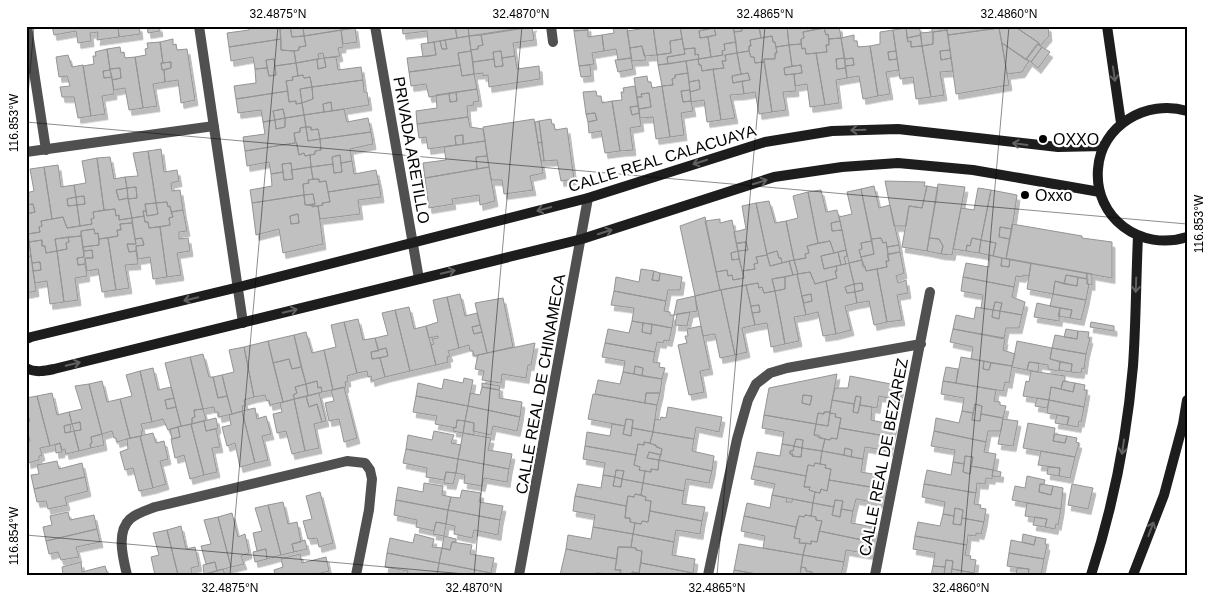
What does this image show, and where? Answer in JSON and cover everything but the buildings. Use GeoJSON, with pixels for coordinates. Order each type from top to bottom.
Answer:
{"type":"FeatureCollection","features":[{"type":"Feature","properties":{"kind":"street"},"geometry":{"type":"LineString","coordinates":[[27,26],[46,150]]}},
{"type":"Feature","properties":{"kind":"street"},"geometry":{"type":"LineString","coordinates":[[198,26],[243,323]]}},
{"type":"Feature","properties":{"kind":"street","name":"PRIVADA ARETILLO"},"geometry":{"type":"LineString","coordinates":[[375,26],[418,279]]}},
{"type":"Feature","properties":{"kind":"street"},"geometry":{"type":"LineString","coordinates":[[551,26],[553,42]]}},
{"type":"Feature","properties":{"kind":"street"},"geometry":{"type":"LineString","coordinates":[[1107,26],[1121,123]]}},
{"type":"Feature","properties":{"kind":"street"},"geometry":{"type":"LineString","coordinates":[[1187,111],[1162,107],[1140,112],[1121,123],[1104,146],[1098,169],[1100,192],[1108,210],[1121,226],[1138,236],[1157,241],[1176,241],[1187,237]]}},
{"type":"Feature","properties":{"kind":"street"},"geometry":{"type":"LineString","coordinates":[[26,152],[214,126]]}},
{"type":"Feature","properties":{"kind":"street","name":"CALLE REAL CALACUAYA"},"geometry":{"type":"LineString","coordinates":[[26,339],[412,244],[588,198],[765,142],[832,131],[898,129],[1058,148],[1104,146]]}},
{"type":"Feature","properties":{"kind":"street"},"geometry":{"type":"LineString","coordinates":[[26,368],[42,371],[54,369],[582,239],[774,177],[842,166],[898,163],[973,170],[1100,192]]}},
{"type":"Feature","properties":{"kind":"street","name":"CALLE REAL DE CHINAMECA"},"geometry":{"type":"LineString","coordinates":[[519,575],[588,198]]}},
{"type":"Feature","properties":{"kind":"street"},"geometry":{"type":"LineString","coordinates":[[1092,575],[1104,534],[1122,451],[1133,365],[1138,236]]}},
{"type":"Feature","properties":{"kind":"street","name":"CALLE REAL DE BEZAREZ"},"geometry":{"type":"LineString","coordinates":[[875,575],[930,292]]}},
{"type":"Feature","properties":{"kind":"street","name":"CALLE REAL DE BEZAREZ"},"geometry":{"type":"LineString","coordinates":[[708,575],[737,439],[748,400],[756,384],[770,373],[787,368],[920,344]]}},
{"type":"Feature","properties":{"kind":"street"},"geometry":{"type":"LineString","coordinates":[[1133,575],[1164,494],[1187,400]]}},
{"type":"Feature","properties":{"kind":"street"},"geometry":{"type":"LineString","coordinates":[[127,575],[122,535],[125,525],[131,518],[142,512],[155,507],[347,461],[365,464],[370,470],[372,478],[369,510],[356,575]]}},
{"type":"Feature","properties":{"kind":"place","name":"OXXO"},"geometry":{"type":"Point","coordinates":[1043,139]}},
{"type":"Feature","properties":{"kind":"place","name":"Oxxo"},"geometry":{"type":"Point","coordinates":[1025,195]}}]}
